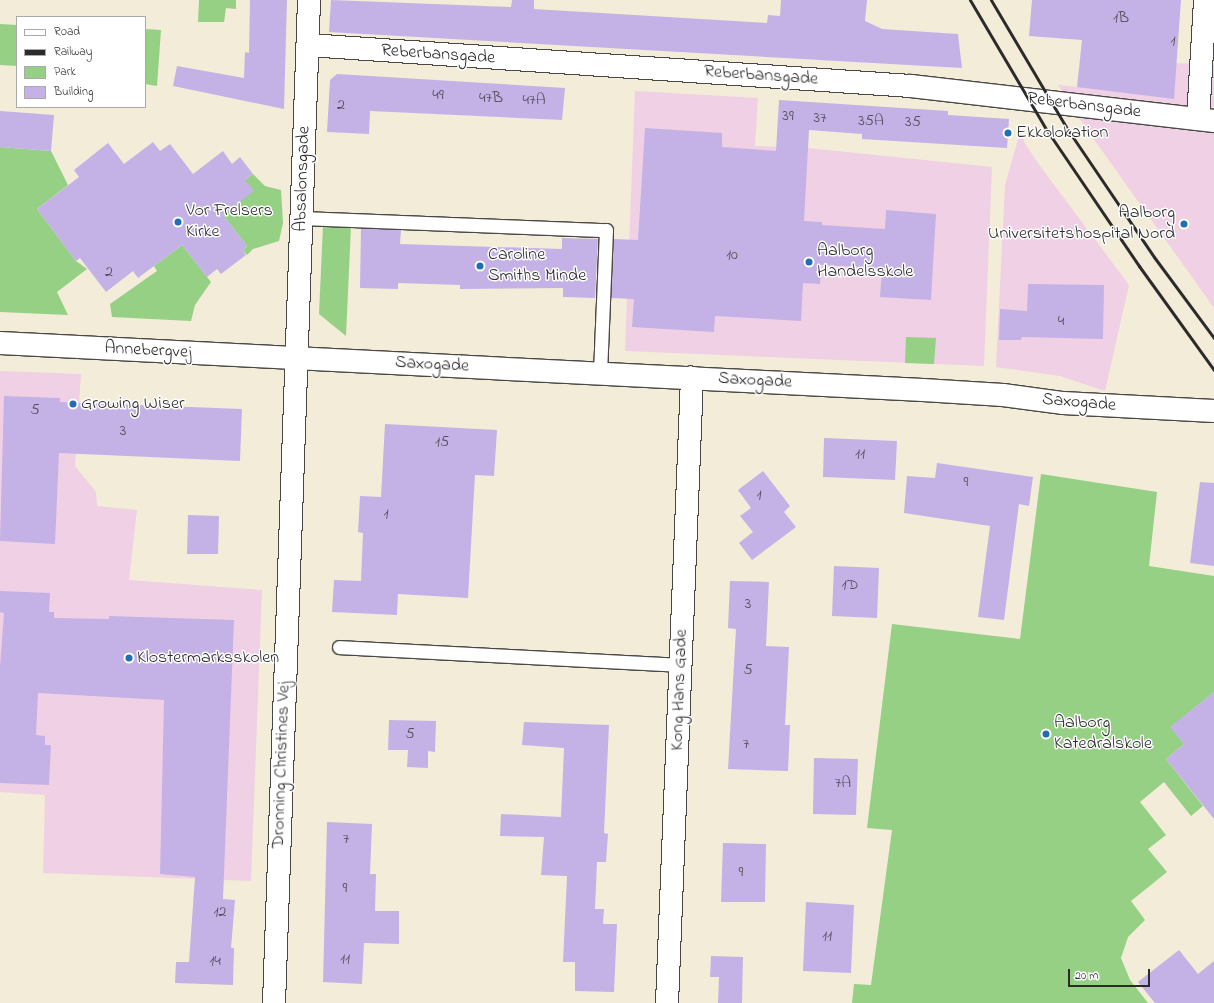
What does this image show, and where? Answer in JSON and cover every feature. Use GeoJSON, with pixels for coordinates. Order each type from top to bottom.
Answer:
{"type":"FeatureCollection","features":[{"type":"Feature","properties":{"kind":"street","name":"Absalonsgade"},"geometry":{"type":"LineString","coordinates":[[296,359],[309,0]]}},
{"type":"Feature","properties":{"kind":"street"},"geometry":{"type":"LineString","coordinates":[[1204,0],[1206,120]]}},
{"type":"Feature","properties":{"kind":"street","name":"Reberbansgade"},"geometry":{"type":"LineString","coordinates":[[308,45],[911,86],[1206,120]]}},
{"type":"Feature","properties":{"kind":"street","name":"Annebergvej"},"geometry":{"type":"LineString","coordinates":[[0,343],[296,359]]}},
{"type":"Feature","properties":{"kind":"street","name":"Saxogade"},"geometry":{"type":"LineString","coordinates":[[296,359],[692,377],[1003,395],[1063,403],[1214,411]]}},
{"type":"Feature","properties":{"kind":"street","name":"Dronning Christines Vej"},"geometry":{"type":"LineString","coordinates":[[274,1003],[296,359]]}},
{"type":"Feature","properties":{"kind":"street","name":"Kong Hans Gade"},"geometry":{"type":"LineString","coordinates":[[667,1003],[692,377]]}},
{"type":"Feature","properties":{"kind":"lane"},"geometry":{"type":"LineString","coordinates":[[302,218],[606,230],[600,373]]}},
{"type":"Feature","properties":{"kind":"lane"},"geometry":{"type":"LineString","coordinates":[[339,647],[681,665]]}},
{"type":"Feature","properties":{"kind":"shaded area"},"geometry":{"type":"Polygon","coordinates":[[[1176,63],[1214,65],[1214,308],[1083,124],[1058,85],[1077,87],[1176,63]]]}},
{"type":"Feature","properties":{"kind":"shaded area","name":"Aalborg Handelsskole"},"geometry":{"type":"Polygon","coordinates":[[[635,91],[758,98],[755,146],[808,148],[992,167],[984,366],[625,351],[635,91]]]}},
{"type":"Feature","properties":{"kind":"shaded area"},"geometry":{"type":"Polygon","coordinates":[[[1021,129],[1024,142],[1040,166],[1129,285],[1105,391],[1060,376],[996,367],[1005,185],[1021,129]]]}},
{"type":"Feature","properties":{"kind":"shaded area","name":"Klostermarksskolen"},"geometry":{"type":"Polygon","coordinates":[[[0,371],[81,374],[75,466],[96,492],[97,506],[137,510],[129,580],[262,590],[251,881],[43,873],[45,795],[0,792],[0,371]]]}},
{"type":"Feature","properties":{"kind":"green space"},"geometry":{"type":"Polygon","coordinates":[[[199,0],[236,0],[236,9],[226,8],[224,22],[198,22],[199,0]]]}},
{"type":"Feature","properties":{"kind":"green space"},"geometry":{"type":"Polygon","coordinates":[[[0,24],[16,25],[16,66],[0,65],[0,24]]]}},
{"type":"Feature","properties":{"kind":"green space"},"geometry":{"type":"Polygon","coordinates":[[[146,29],[161,30],[157,86],[146,84],[146,29]]]}},
{"type":"Feature","properties":{"kind":"green space"},"geometry":{"type":"Polygon","coordinates":[[[0,147],[51,151],[68,185],[37,209],[76,261],[87,269],[57,292],[68,315],[0,312],[0,147]]]}},
{"type":"Feature","properties":{"kind":"green space"},"geometry":{"type":"Polygon","coordinates":[[[253,174],[265,186],[281,190],[283,223],[279,241],[253,249],[247,255],[243,250],[247,246],[223,215],[245,180],[253,174]]]}},
{"type":"Feature","properties":{"kind":"green space"},"geometry":{"type":"Polygon","coordinates":[[[323,226],[351,226],[346,336],[319,314],[323,226]]]}},
{"type":"Feature","properties":{"kind":"green space"},"geometry":{"type":"Polygon","coordinates":[[[182,245],[211,282],[195,305],[191,321],[112,317],[110,304],[157,271],[154,266],[182,245]]]}},
{"type":"Feature","properties":{"kind":"green space"},"geometry":{"type":"Polygon","coordinates":[[[906,337],[936,338],[934,364],[905,363],[906,337]]]}},
{"type":"Feature","properties":{"kind":"green space","name":"Aalborg Katedralskole"},"geometry":{"type":"Polygon","coordinates":[[[1041,474],[1157,492],[1149,566],[1214,576],[1214,692],[1171,727],[1184,744],[1166,759],[1203,806],[1191,816],[1164,782],[1140,802],[1166,835],[1148,849],[1167,872],[1131,901],[1145,920],[1128,937],[1121,958],[1130,980],[1148,1003],[852,1003],[854,984],[871,985],[892,830],[867,828],[892,624],[1020,639],[1041,474]]]}},
{"type":"Feature","properties":{"kind":"building"},"geometry":{"type":"Polygon","coordinates":[[[250,0],[287,0],[284,109],[173,86],[177,66],[244,78],[245,52],[249,53],[250,0]]]}},
{"type":"Feature","properties":{"kind":"building"},"geometry":{"type":"Polygon","coordinates":[[[331,0],[511,7],[512,0],[534,0],[534,9],[767,23],[768,15],[780,16],[781,0],[867,0],[865,21],[882,29],[958,34],[962,68],[329,32],[331,0]]]}},
{"type":"Feature","properties":{"kind":"building"},"geometry":{"type":"Polygon","coordinates":[[[1032,0],[1181,0],[1174,99],[1077,87],[1082,40],[1029,36],[1032,0]]]}},
{"type":"Feature","properties":{"kind":"building"},"geometry":{"type":"Polygon","coordinates":[[[337,74],[565,88],[562,120],[370,111],[369,134],[327,132],[330,80],[337,74]]]}},
{"type":"Feature","properties":{"kind":"building"},"geometry":{"type":"Polygon","coordinates":[[[779,100],[948,111],[948,115],[1009,119],[1007,148],[862,139],[862,134],[809,130],[804,221],[822,222],[822,225],[885,229],[886,210],[936,214],[931,300],[880,297],[882,268],[821,265],[820,284],[803,283],[801,321],[715,316],[714,332],[632,327],[634,299],[611,298],[614,239],[638,240],[645,128],[722,133],[722,147],[776,151],[779,100]]]}},
{"type":"Feature","properties":{"kind":"building"},"geometry":{"type":"Polygon","coordinates":[[[0,111],[54,115],[51,151],[0,147],[0,111]]]}},
{"type":"Feature","properties":{"kind":"building","name":"Vor Frelsers Kirke"},"geometry":{"type":"Polygon","coordinates":[[[153,142],[160,151],[170,144],[193,174],[223,151],[232,164],[240,157],[253,174],[245,180],[254,191],[223,215],[247,246],[243,250],[246,255],[221,274],[217,269],[207,277],[182,245],[138,278],[133,271],[106,292],[80,258],[76,261],[37,209],[79,177],[74,170],[108,143],[124,164],[153,142]]]}},
{"type":"Feature","properties":{"kind":"building","name":"Caroline Smiths Minde"},"geometry":{"type":"Polygon","coordinates":[[[361,228],[401,230],[400,244],[562,249],[562,238],[598,239],[595,298],[563,297],[563,288],[460,289],[460,285],[398,283],[398,289],[360,288],[361,228]]]}},
{"type":"Feature","properties":{"kind":"building"},"geometry":{"type":"Polygon","coordinates":[[[1028,284],[1104,285],[1103,339],[1022,337],[1021,340],[999,340],[1000,309],[1027,311],[1028,284]]]}},
{"type":"Feature","properties":{"kind":"building"},"geometry":{"type":"Polygon","coordinates":[[[4,396],[60,398],[60,402],[242,409],[240,461],[59,453],[55,544],[0,541],[4,396]]]}},
{"type":"Feature","properties":{"kind":"building"},"geometry":{"type":"Polygon","coordinates":[[[385,424],[497,430],[494,476],[475,475],[468,598],[398,594],[397,615],[332,612],[334,580],[361,581],[363,533],[358,532],[360,496],[381,497],[385,424]]]}},
{"type":"Feature","properties":{"kind":"building"},"geometry":{"type":"Polygon","coordinates":[[[824,438],[897,441],[895,480],[823,477],[824,438]]]}},
{"type":"Feature","properties":{"kind":"building"},"geometry":{"type":"Polygon","coordinates":[[[937,463],[1033,477],[1029,506],[1019,504],[1004,620],[978,617],[990,526],[904,513],[907,476],[935,478],[937,463]]]}},
{"type":"Feature","properties":{"kind":"building"},"geometry":{"type":"Polygon","coordinates":[[[763,471],[790,506],[784,512],[796,527],[752,560],[739,543],[753,532],[740,516],[751,508],[738,490],[763,471]]]}},
{"type":"Feature","properties":{"kind":"building"},"geometry":{"type":"Polygon","coordinates":[[[1200,482],[1214,483],[1214,566],[1190,563],[1200,482]]]}},
{"type":"Feature","properties":{"kind":"building"},"geometry":{"type":"Polygon","coordinates":[[[188,515],[219,516],[218,554],[187,554],[188,515]]]}},
{"type":"Feature","properties":{"kind":"building"},"geometry":{"type":"Polygon","coordinates":[[[834,566],[879,568],[877,618],[832,616],[834,566]]]}},
{"type":"Feature","properties":{"kind":"building"},"geometry":{"type":"Polygon","coordinates":[[[730,581],[769,582],[766,646],[789,647],[785,725],[790,725],[788,771],[728,769],[736,629],[728,628],[730,581]]]}},
{"type":"Feature","properties":{"kind":"building"},"geometry":{"type":"Polygon","coordinates":[[[0,591],[50,593],[49,612],[54,612],[54,618],[109,619],[109,616],[234,620],[223,899],[235,900],[231,948],[234,948],[233,985],[175,983],[176,962],[189,962],[195,877],[160,874],[164,700],[38,693],[36,735],[45,736],[45,745],[51,745],[49,785],[0,783],[0,667],[4,613],[0,612],[0,591]]]}},
{"type":"Feature","properties":{"kind":"building"},"geometry":{"type":"Polygon","coordinates":[[[1214,692],[1214,819],[1166,759],[1184,744],[1170,727],[1214,692]]]}},
{"type":"Feature","properties":{"kind":"building"},"geometry":{"type":"Polygon","coordinates":[[[389,720],[436,721],[435,752],[428,751],[428,768],[407,767],[408,750],[388,750],[389,720]]]}},
{"type":"Feature","properties":{"kind":"building"},"geometry":{"type":"Polygon","coordinates":[[[524,722],[609,725],[604,833],[608,834],[606,862],[597,862],[595,909],[604,909],[603,924],[617,924],[614,992],[575,991],[575,962],[563,962],[567,876],[541,875],[544,837],[500,836],[501,814],[561,817],[564,748],[522,745],[524,722]]]}},
{"type":"Feature","properties":{"kind":"building"},"geometry":{"type":"Polygon","coordinates":[[[814,758],[858,759],[856,815],[813,814],[814,758]]]}},
{"type":"Feature","properties":{"kind":"building"},"geometry":{"type":"Polygon","coordinates":[[[327,822],[372,824],[370,874],[376,874],[375,911],[399,911],[399,944],[364,943],[362,984],[323,982],[327,822]]]}},
{"type":"Feature","properties":{"kind":"building"},"geometry":{"type":"Polygon","coordinates":[[[723,843],[766,844],[765,902],[721,902],[723,843]]]}},
{"type":"Feature","properties":{"kind":"building"},"geometry":{"type":"Polygon","coordinates":[[[806,902],[854,905],[851,973],[803,971],[806,902]]]}},
{"type":"Feature","properties":{"kind":"building"},"geometry":{"type":"Polygon","coordinates":[[[1179,950],[1198,974],[1214,961],[1214,1003],[1155,1003],[1138,982],[1179,950]]]}},
{"type":"Feature","properties":{"kind":"building"},"geometry":{"type":"Polygon","coordinates":[[[711,956],[743,957],[742,1003],[718,1003],[719,977],[710,977],[711,956]]]}},
{"type":"Feature","properties":{"kind":"railway"},"geometry":{"type":"LineString","coordinates":[[970,0],[1046,129],[1139,266],[1214,370]]}},
{"type":"Feature","properties":{"kind":"railway"},"geometry":{"type":"LineString","coordinates":[[991,0],[1068,130],[1154,257],[1214,338]]}},
{"type":"Feature","properties":{"kind":"place","name":"Ekkolokation"},"geometry":{"type":"Point","coordinates":[1008,133]}},
{"type":"Feature","properties":{"kind":"place","name":"Vor Frelsers Kirke"},"geometry":{"type":"Point","coordinates":[178,222]}},
{"type":"Feature","properties":{"kind":"place","name":"Aalborg Universitetshospital Nord"},"geometry":{"type":"Point","coordinates":[1184,224]}},
{"type":"Feature","properties":{"kind":"place","name":"Aalborg Handelsskole"},"geometry":{"type":"Point","coordinates":[809,262]}},
{"type":"Feature","properties":{"kind":"place","name":"Caroline Smiths Minde"},"geometry":{"type":"Point","coordinates":[480,266]}},
{"type":"Feature","properties":{"kind":"place","name":"Growing Wiser"},"geometry":{"type":"Point","coordinates":[73,404]}},
{"type":"Feature","properties":{"kind":"place","name":"Klostermarksskolen"},"geometry":{"type":"Point","coordinates":[129,658]}},
{"type":"Feature","properties":{"kind":"place","name":"Aalborg Katedralskole"},"geometry":{"type":"Point","coordinates":[1046,734]}}]}
